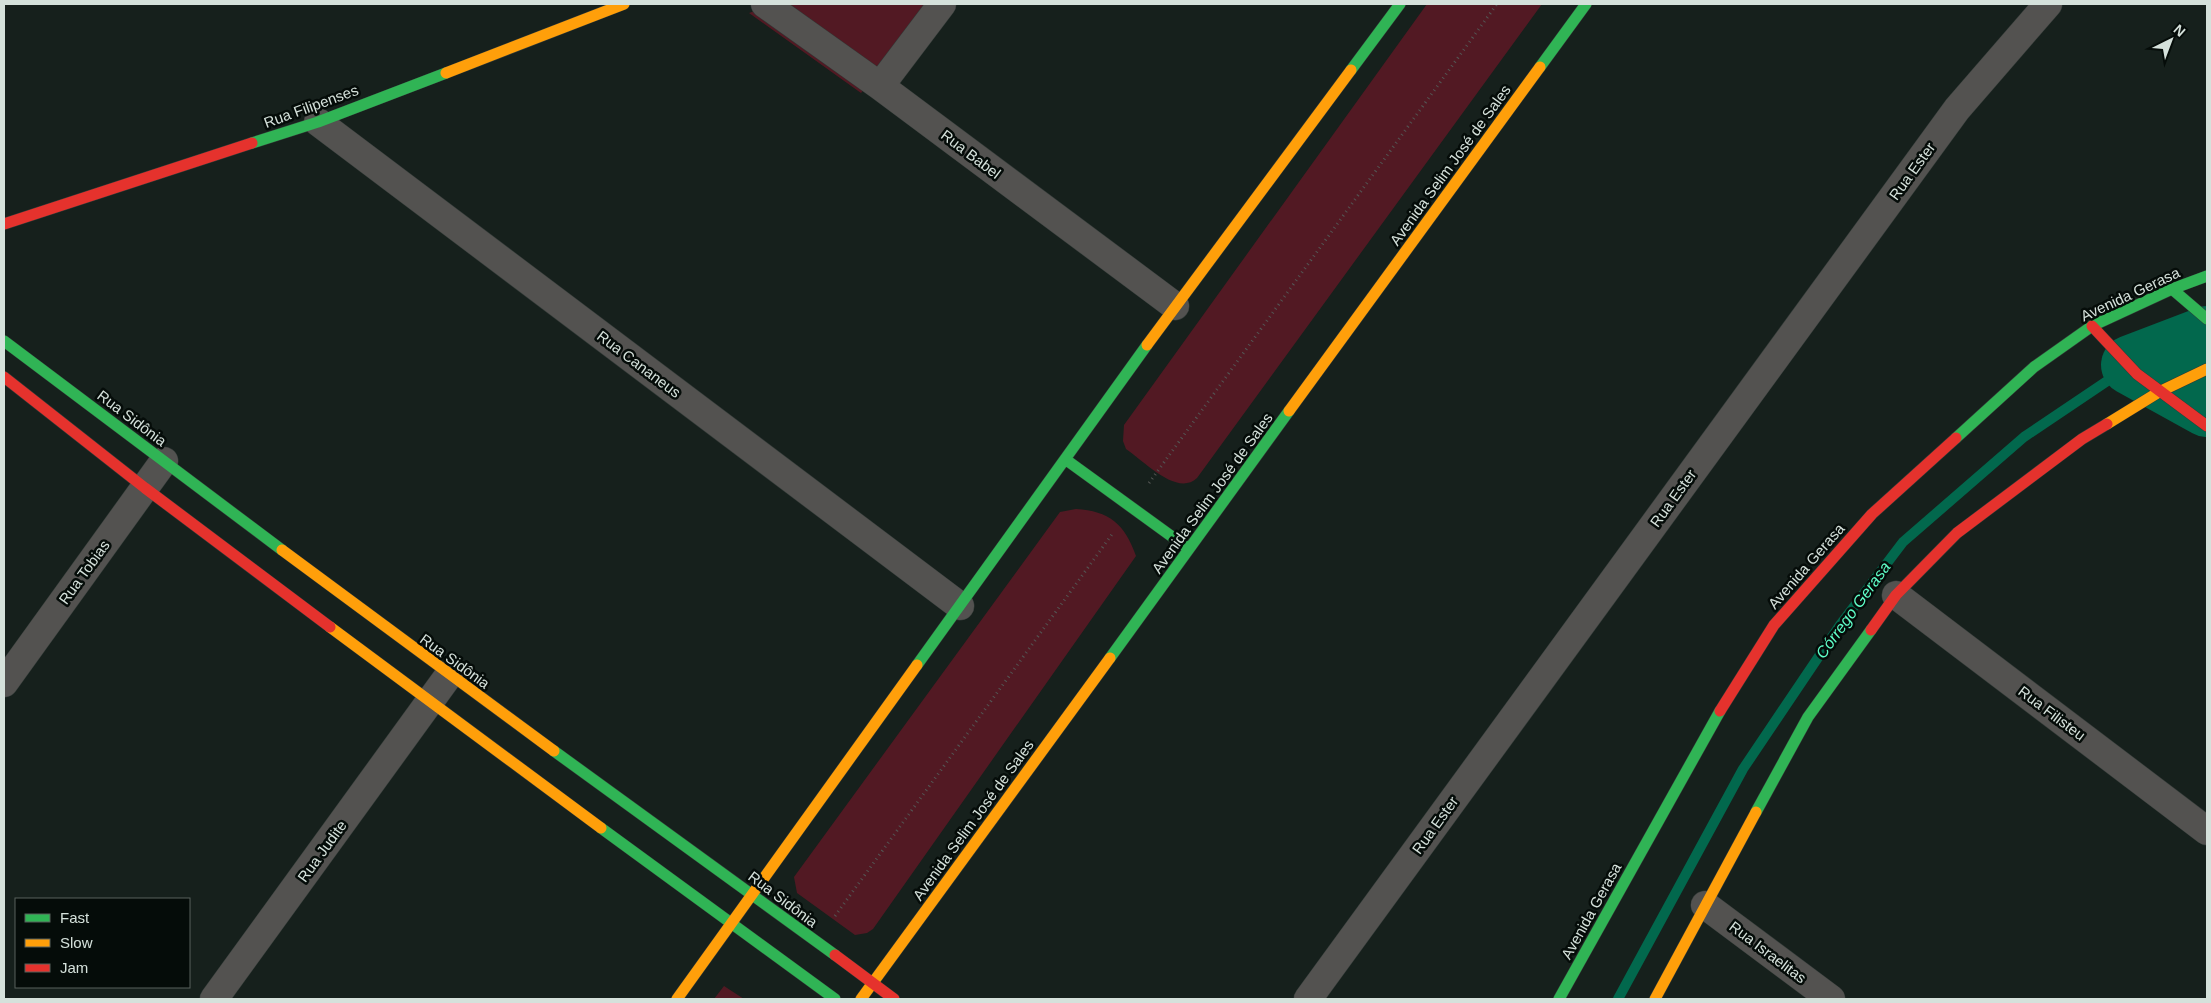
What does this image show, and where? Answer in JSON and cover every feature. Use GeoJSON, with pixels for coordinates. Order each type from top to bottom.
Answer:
{"type":"FeatureCollection","features":[{"type":"Feature","properties":{"kind":"main road","name":"Rua Filipenses"},"geometry":{"type":"LineString","coordinates":[[4,224],[318,122],[624,4]]}},
{"type":"Feature","properties":{"kind":"main road"},"geometry":{"type":"LineString","coordinates":[[677,999],[1176,306],[1400,4]]}},
{"type":"Feature","properties":{"kind":"main road","name":"Avenida Selim José de Sales"},"geometry":{"type":"LineString","coordinates":[[860,999],[1586,4]]}},
{"type":"Feature","properties":{"kind":"main road","name":"Avenida Gerasa"},"geometry":{"type":"LineString","coordinates":[[1559,999],[1731,691],[1774,625],[1872,514],[2034,367],[2092,326],[2172,289],[2207,276]]}},
{"type":"Feature","properties":{"kind":"main road"},"geometry":{"type":"LineString","coordinates":[[2172,289],[2207,319]]}},
{"type":"Feature","properties":{"kind":"main road"},"geometry":{"type":"LineString","coordinates":[[2092,326],[2137,374],[2164,390],[2207,426]]}},
{"type":"Feature","properties":{"kind":"main road","name":"Rua Sidônia"},"geometry":{"type":"LineString","coordinates":[[4,341],[449,675],[894,999]]}},
{"type":"Feature","properties":{"kind":"main road"},"geometry":{"type":"LineString","coordinates":[[1655,999],[1808,717],[1896,594],[1957,533],[2082,439],[2164,390],[2207,369]]}},
{"type":"Feature","properties":{"kind":"main road"},"geometry":{"type":"LineString","coordinates":[[4,377],[145,488],[429,702],[835,999]]}},
{"type":"Feature","properties":{"kind":"main road"},"geometry":{"type":"LineString","coordinates":[[1065,459],[1189,549]]}},
{"type":"Feature","properties":{"kind":"street","name":"Rua Babel"},"geometry":{"type":"LineString","coordinates":[[765,4],[880,86],[1176,306]]}},
{"type":"Feature","properties":{"kind":"street"},"geometry":{"type":"LineString","coordinates":[[880,86],[942,4]]}},
{"type":"Feature","properties":{"kind":"street","name":"Rua Ester"},"geometry":{"type":"LineString","coordinates":[[1308,999],[1957,109],[2048,4]]}},
{"type":"Feature","properties":{"kind":"street","name":"Rua Cananeus"},"geometry":{"type":"LineString","coordinates":[[318,122],[960,606]]}},
{"type":"Feature","properties":{"kind":"street","name":"Rua Tobias"},"geometry":{"type":"LineString","coordinates":[[4,683],[164,461]]}},
{"type":"Feature","properties":{"kind":"street","name":"Rua Filisteu"},"geometry":{"type":"LineString","coordinates":[[1896,594],[2207,831]]}},
{"type":"Feature","properties":{"kind":"street","name":"Rua Judite"},"geometry":{"type":"LineString","coordinates":[[214,999],[449,675]]}},
{"type":"Feature","properties":{"kind":"street","name":"Rua Israelitas"},"geometry":{"type":"LineString","coordinates":[[1705,905],[1831,999]]}},
{"type":"Feature","properties":{"kind":"shaded area"},"geometry":{"type":"Polygon","coordinates":[[[773,4],[933,4],[861,93],[749,13],[773,4]]]}},
{"type":"Feature","properties":{"kind":"shaded area"},"geometry":{"type":"Polygon","coordinates":[[[1427,4],[1542,4],[1197,478],[1189,483],[1170,480],[1126,449],[1123,441],[1124,425],[1427,4]]]}},
{"type":"Feature","properties":{"kind":"shaded area"},"geometry":{"type":"Polygon","coordinates":[[[1076,509],[1098,513],[1114,521],[1127,535],[1136,556],[873,929],[867,933],[855,935],[797,893],[794,877],[1060,512],[1076,509]]]}},
{"type":"Feature","properties":{"kind":"shaded area"},"geometry":{"type":"Polygon","coordinates":[[[724,986],[744,999],[714,999],[724,986]]]}},
{"type":"Feature","properties":{"kind":"waterway","name":"Córrego Gerasa"},"geometry":{"type":"LineString","coordinates":[[2131,365],[2207,336]]}},
{"type":"Feature","properties":{"kind":"waterway"},"geometry":{"type":"LineString","coordinates":[[2131,365],[2207,407]]}},
{"type":"Feature","properties":{"kind":"waterway","name":"Córrego Gerasa"},"geometry":{"type":"LineString","coordinates":[[1618,999],[1743,769],[1840,625],[1903,542],[2024,437],[2128,367]]}},
{"type":"Feature","properties":{"kind":"traffic: fast"},"geometry":{"type":"LineString","coordinates":[[1351,70],[1400,4]]}},
{"type":"Feature","properties":{"kind":"traffic: fast"},"geometry":{"type":"LineString","coordinates":[[1540,67],[1586,4]]}},
{"type":"Feature","properties":{"kind":"traffic: fast"},"geometry":{"type":"LineString","coordinates":[[252,143],[318,122],[446,73]]}},
{"type":"Feature","properties":{"kind":"traffic: fast"},"geometry":{"type":"LineString","coordinates":[[1956,438],[2034,367],[2092,326],[2172,289],[2207,276]]}},
{"type":"Feature","properties":{"kind":"traffic: fast"},"geometry":{"type":"LineString","coordinates":[[2172,289],[2207,319]]}},
{"type":"Feature","properties":{"kind":"traffic: fast"},"geometry":{"type":"LineString","coordinates":[[4,341],[282,550]]}},
{"type":"Feature","properties":{"kind":"traffic: fast"},"geometry":{"type":"LineString","coordinates":[[917,665],[1147,345]]}},
{"type":"Feature","properties":{"kind":"traffic: fast"},"geometry":{"type":"LineString","coordinates":[[1110,658],[1289,411]]}},
{"type":"Feature","properties":{"kind":"traffic: fast"},"geometry":{"type":"LineString","coordinates":[[1065,459],[1189,549]]}},
{"type":"Feature","properties":{"kind":"traffic: fast"},"geometry":{"type":"LineString","coordinates":[[1756,812],[1808,717],[1871,630]]}},
{"type":"Feature","properties":{"kind":"traffic: fast"},"geometry":{"type":"LineString","coordinates":[[1559,999],[1720,711]]}},
{"type":"Feature","properties":{"kind":"traffic: fast"},"geometry":{"type":"LineString","coordinates":[[554,751],[835,955]]}},
{"type":"Feature","properties":{"kind":"traffic: fast"},"geometry":{"type":"LineString","coordinates":[[601,828],[835,999]]}},
{"type":"Feature","properties":{"kind":"traffic: slow"},"geometry":{"type":"LineString","coordinates":[[446,73],[624,4]]}},
{"type":"Feature","properties":{"kind":"traffic: slow"},"geometry":{"type":"LineString","coordinates":[[1289,411],[1540,67]]}},
{"type":"Feature","properties":{"kind":"traffic: slow"},"geometry":{"type":"LineString","coordinates":[[1147,345],[1351,70]]}},
{"type":"Feature","properties":{"kind":"traffic: slow"},"geometry":{"type":"LineString","coordinates":[[2107,424],[2159,392],[2207,369]]}},
{"type":"Feature","properties":{"kind":"traffic: slow"},"geometry":{"type":"LineString","coordinates":[[282,550],[554,751]]}},
{"type":"Feature","properties":{"kind":"traffic: slow"},"geometry":{"type":"LineString","coordinates":[[330,627],[601,828]]}},
{"type":"Feature","properties":{"kind":"traffic: slow"},"geometry":{"type":"LineString","coordinates":[[861,999],[1110,658]]}},
{"type":"Feature","properties":{"kind":"traffic: slow"},"geometry":{"type":"LineString","coordinates":[[677,999],[917,665]]}},
{"type":"Feature","properties":{"kind":"traffic: slow"},"geometry":{"type":"LineString","coordinates":[[1655,999],[1756,812]]}},
{"type":"Feature","properties":{"kind":"traffic: jam"},"geometry":{"type":"LineString","coordinates":[[4,224],[252,143]]}},
{"type":"Feature","properties":{"kind":"traffic: jam"},"geometry":{"type":"LineString","coordinates":[[2092,326],[2137,374],[2207,426]]}},
{"type":"Feature","properties":{"kind":"traffic: jam"},"geometry":{"type":"LineString","coordinates":[[4,377],[145,488],[330,627]]}},
{"type":"Feature","properties":{"kind":"traffic: jam"},"geometry":{"type":"LineString","coordinates":[[1871,630],[1896,595],[1957,533],[2082,439],[2107,424]]}},
{"type":"Feature","properties":{"kind":"traffic: jam"},"geometry":{"type":"LineString","coordinates":[[1720,711],[1774,625],[1872,514],[1956,438]]}},
{"type":"Feature","properties":{"kind":"traffic: jam"},"geometry":{"type":"LineString","coordinates":[[835,955],[894,999]]}}]}
